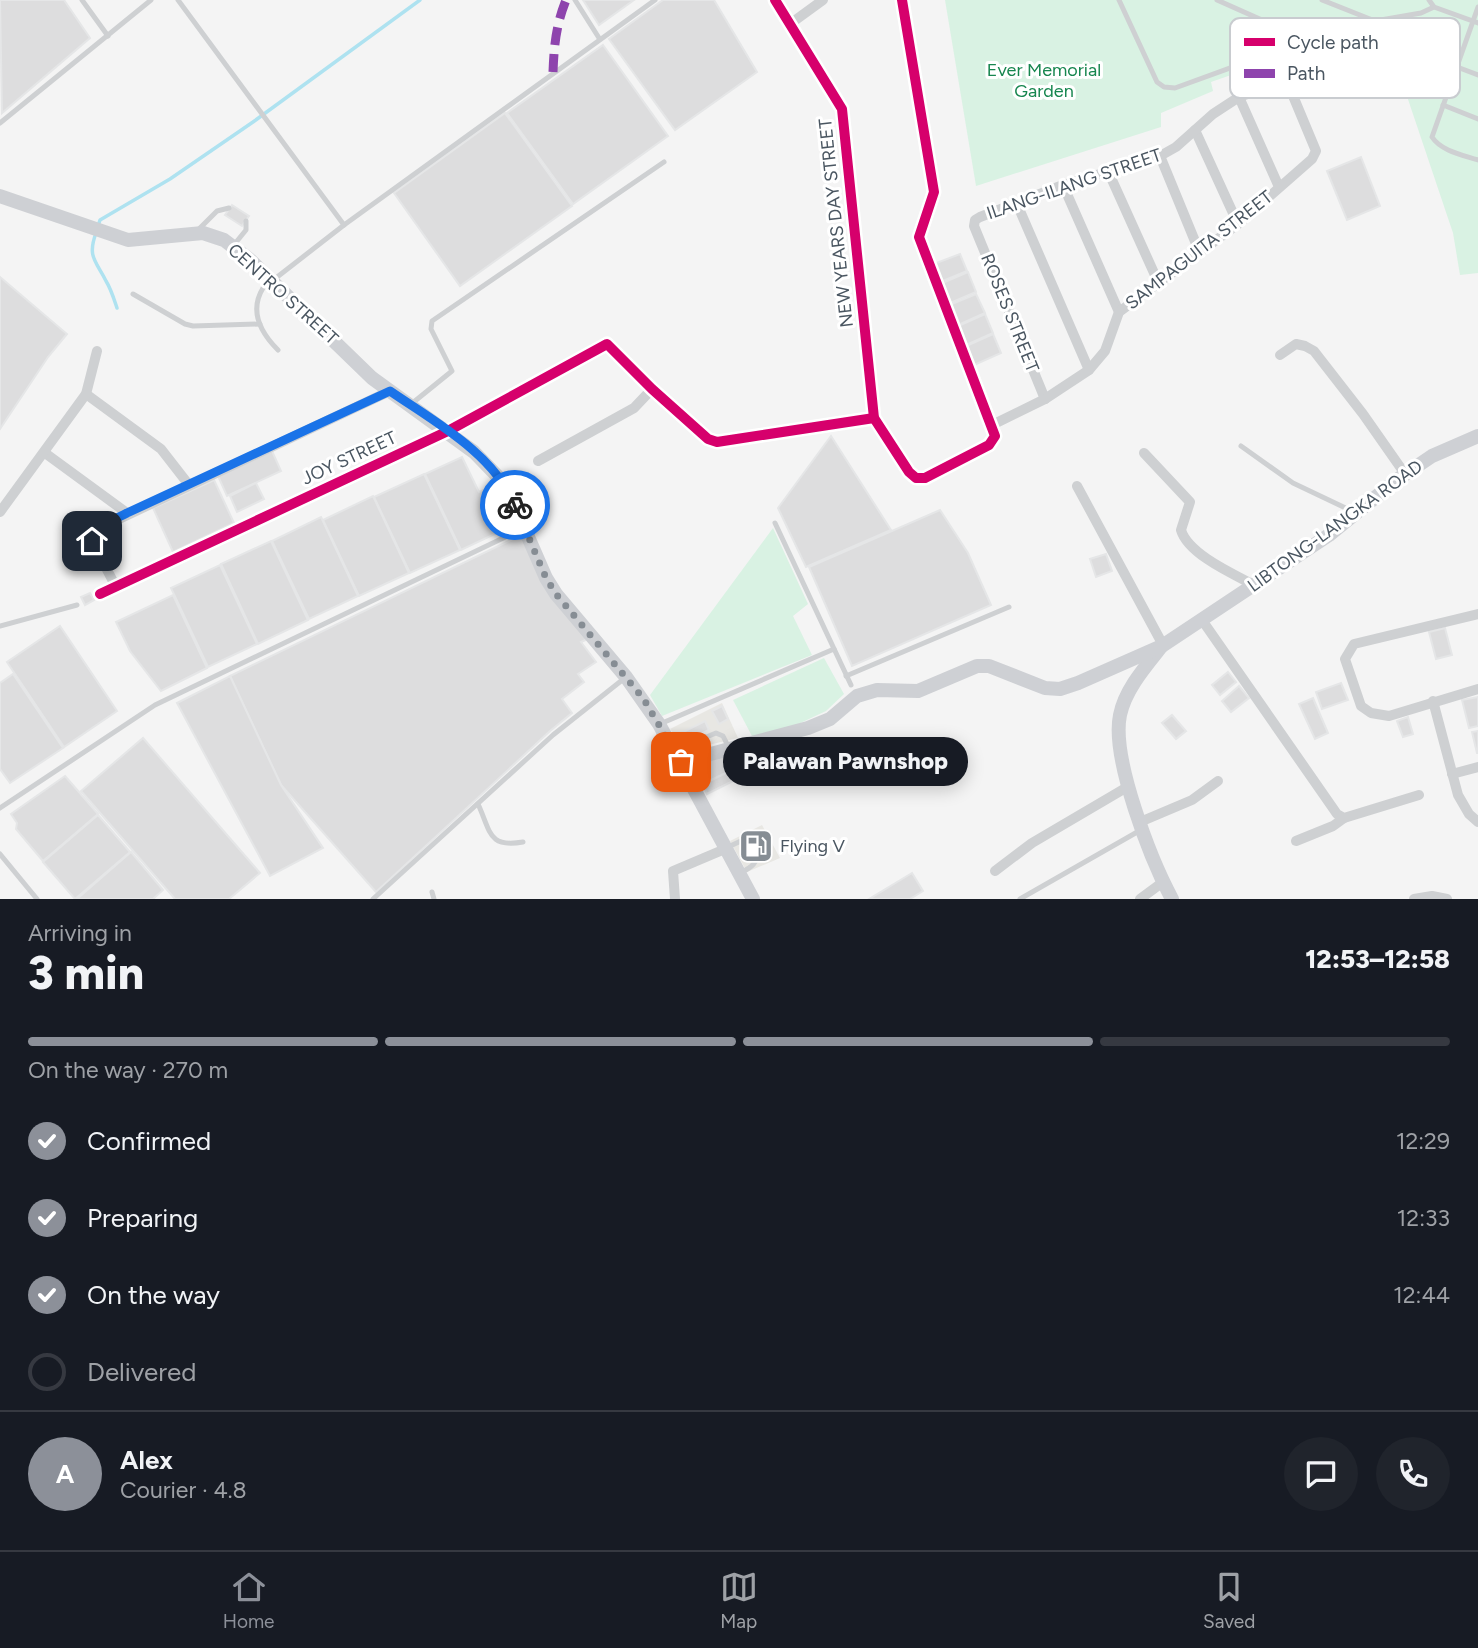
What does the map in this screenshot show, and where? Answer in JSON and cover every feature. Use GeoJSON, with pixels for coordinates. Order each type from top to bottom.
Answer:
{"type":"FeatureCollection","features":[{"type":"Feature","properties":{"kind":"main road","name":"CENTRO STREET"},"geometry":{"type":"LineString","coordinates":[[0,197],[128,240],[195,234],[212,236],[233,246],[272,280],[372,378],[474,452],[503,482],[546,578],[556,594],[626,677],[683,757],[725,849],[753,899]]}},
{"type":"Feature","properties":{"kind":"main road","name":"LIBTONG-LANGKA ROAD"},"geometry":{"type":"LineString","coordinates":[[1163,645],[1356,514],[1432,456],[1478,436]]}},
{"type":"Feature","properties":{"kind":"main road"},"geometry":{"type":"LineString","coordinates":[[683,757],[729,749],[808,728],[831,719],[857,696],[877,690],[918,691],[977,666],[989,666],[1045,688],[1060,689],[1163,645]]}},
{"type":"Feature","properties":{"kind":"main road"},"geometry":{"type":"LineString","coordinates":[[1163,645],[1137,678],[1121,712],[1118,730],[1129,786],[1141,826],[1172,899]]}},
{"type":"Feature","properties":{"kind":"street","name":"NEW YEARS DAY STREET"},"geometry":{"type":"LineString","coordinates":[[775,0],[842,109],[874,418]]}},
{"type":"Feature","properties":{"kind":"street"},"geometry":{"type":"LineString","coordinates":[[790,24],[823,0]]}},
{"type":"Feature","properties":{"kind":"street"},"geometry":{"type":"LineString","coordinates":[[538,461],[634,408],[652,389],[708,439],[717,442],[874,418],[909,472],[916,478],[925,478],[989,445],[995,436],[992,425],[919,237],[934,192],[902,0]]}},
{"type":"Feature","properties":{"kind":"street","name":"ILANG-ILANG STREET"},"geometry":{"type":"LineString","coordinates":[[974,226],[979,216],[1063,185],[1160,156],[1176,147],[1238,98]]}},
{"type":"Feature","properties":{"kind":"street"},"geometry":{"type":"LineString","coordinates":[[1239,98],[1279,187]]}},
{"type":"Feature","properties":{"kind":"street","name":"SAMPAGUITA STREET"},"geometry":{"type":"LineString","coordinates":[[992,425],[1045,399],[1089,370],[1105,351],[1119,312],[1238,224],[1312,159],[1316,151],[1294,98]]}},
{"type":"Feature","properties":{"kind":"street"},"geometry":{"type":"LineString","coordinates":[[1195,130],[1238,224]]}},
{"type":"Feature","properties":{"kind":"street"},"geometry":{"type":"LineString","coordinates":[[1160,156],[1199,251]]}},
{"type":"Feature","properties":{"kind":"street"},"geometry":{"type":"LineString","coordinates":[[1108,171],[1158,284]]}},
{"type":"Feature","properties":{"kind":"street"},"geometry":{"type":"LineString","coordinates":[[1063,185],[1119,312]]}},
{"type":"Feature","properties":{"kind":"street"},"geometry":{"type":"LineString","coordinates":[[1017,204],[1089,370]]}},
{"type":"Feature","properties":{"kind":"street","name":"ROSES STREET"},"geometry":{"type":"LineString","coordinates":[[974,226],[1045,399]]}},
{"type":"Feature","properties":{"kind":"street","name":"JOY STREET"},"geometry":{"type":"LineString","coordinates":[[100,594],[448,431],[607,344],[652,389]]}},
{"type":"Feature","properties":{"kind":"street"},"geometry":{"type":"LineString","coordinates":[[1280,355],[1296,344],[1302,344],[1314,351],[1405,474]]}},
{"type":"Feature","properties":{"kind":"street"},"geometry":{"type":"LineString","coordinates":[[0,512],[86,394],[97,351]]}},
{"type":"Feature","properties":{"kind":"street"},"geometry":{"type":"LineString","coordinates":[[116,587],[92,541],[94,533],[100,528],[390,391]]}},
{"type":"Feature","properties":{"kind":"street"},"geometry":{"type":"LineString","coordinates":[[86,394],[161,449],[188,485]]}},
{"type":"Feature","properties":{"kind":"street"},"geometry":{"type":"LineString","coordinates":[[44,453],[127,513]]}},
{"type":"Feature","properties":{"kind":"street"},"geometry":{"type":"LineString","coordinates":[[1144,453],[1190,502],[1181,530],[1189,544],[1254,585]]}},
{"type":"Feature","properties":{"kind":"street"},"geometry":{"type":"LineString","coordinates":[[1077,486],[1163,645]]}},
{"type":"Feature","properties":{"kind":"street"},"geometry":{"type":"LineString","coordinates":[[1478,614],[1354,644],[1345,659],[1361,706],[1371,713],[1389,716],[1478,690]]}},
{"type":"Feature","properties":{"kind":"street"},"geometry":{"type":"LineString","coordinates":[[1202,620],[1337,814],[1344,818]]}},
{"type":"Feature","properties":{"kind":"street"},"geometry":{"type":"LineString","coordinates":[[1433,701],[1461,804],[1478,822]]}},
{"type":"Feature","properties":{"kind":"street"},"geometry":{"type":"LineString","coordinates":[[1452,774],[1478,767]]}},
{"type":"Feature","properties":{"kind":"street"},"geometry":{"type":"LineString","coordinates":[[1141,826],[1192,800],[1219,781]]}},
{"type":"Feature","properties":{"kind":"street"},"geometry":{"type":"LineString","coordinates":[[995,871],[1032,843],[1129,786]]}},
{"type":"Feature","properties":{"kind":"street"},"geometry":{"type":"LineString","coordinates":[[1296,841],[1333,826],[1344,818],[1419,795]]}},
{"type":"Feature","properties":{"kind":"street"},"geometry":{"type":"LineString","coordinates":[[675,899],[673,871],[725,849]]}},
{"type":"Feature","properties":{"kind":"street"},"geometry":{"type":"LineString","coordinates":[[1140,899],[1163,882]]}},
{"type":"Feature","properties":{"kind":"street"},"geometry":{"type":"LineString","coordinates":[[1414,899],[1432,895],[1447,899]]}},
{"type":"Feature","properties":{"kind":"lane"},"geometry":{"type":"LineString","coordinates":[[82,0],[108,36]]}},
{"type":"Feature","properties":{"kind":"lane"},"geometry":{"type":"LineString","coordinates":[[0,123],[151,0]]}},
{"type":"Feature","properties":{"kind":"lane"},"geometry":{"type":"LineString","coordinates":[[178,0],[344,225]]}},
{"type":"Feature","properties":{"kind":"lane"},"geometry":{"type":"LineString","coordinates":[[575,0],[599,38]]}},
{"type":"Feature","properties":{"kind":"lane"},"geometry":{"type":"LineString","coordinates":[[278,350],[270,342],[256,311],[256,300],[263,288],[344,225],[655,0]]}},
{"type":"Feature","properties":{"kind":"lane"},"geometry":{"type":"LineString","coordinates":[[1119,0],[1157,82],[1164,87],[1175,88],[1230,68]]}},
{"type":"Feature","properties":{"kind":"lane"},"geometry":{"type":"LineString","coordinates":[[1217,0],[1258,18]]}},
{"type":"Feature","properties":{"kind":"lane"},"geometry":{"type":"LineString","coordinates":[[1322,0],[1367,18]]}},
{"type":"Feature","properties":{"kind":"lane"},"geometry":{"type":"LineString","coordinates":[[1430,0],[1434,7],[1475,22]]}},
{"type":"Feature","properties":{"kind":"lane"},"geometry":{"type":"LineString","coordinates":[[1392,18],[1421,13],[1434,7]]}},
{"type":"Feature","properties":{"kind":"lane"},"geometry":{"type":"LineString","coordinates":[[1460,60],[1478,7]]}},
{"type":"Feature","properties":{"kind":"lane"},"geometry":{"type":"LineString","coordinates":[[1460,68],[1478,75]]}},
{"type":"Feature","properties":{"kind":"lane"},"geometry":{"type":"LineString","coordinates":[[1446,98],[1432,133],[1433,140],[1478,160]]}},
{"type":"Feature","properties":{"kind":"lane"},"geometry":{"type":"LineString","coordinates":[[1443,106],[1478,119]]}},
{"type":"Feature","properties":{"kind":"lane"},"geometry":{"type":"LineString","coordinates":[[410,405],[452,371],[431,329],[432,321],[664,162]]}},
{"type":"Feature","properties":{"kind":"lane"},"geometry":{"type":"LineString","coordinates":[[195,234],[217,211],[229,208]]}},
{"type":"Feature","properties":{"kind":"lane"},"geometry":{"type":"LineString","coordinates":[[233,246],[246,230],[246,221]]}},
{"type":"Feature","properties":{"kind":"lane"},"geometry":{"type":"LineString","coordinates":[[133,294],[193,326],[260,324]]}},
{"type":"Feature","properties":{"kind":"lane"},"geometry":{"type":"LineString","coordinates":[[1241,446],[1293,483],[1356,514]]}},
{"type":"Feature","properties":{"kind":"lane"},"geometry":{"type":"LineString","coordinates":[[775,523],[851,685]]}},
{"type":"Feature","properties":{"kind":"lane"},"geometry":{"type":"LineString","coordinates":[[0,808],[155,705],[524,528]]}},
{"type":"Feature","properties":{"kind":"lane"},"geometry":{"type":"LineString","coordinates":[[0,626],[77,605]]}},
{"type":"Feature","properties":{"kind":"lane"},"geometry":{"type":"LineString","coordinates":[[846,676],[1009,607]]}},
{"type":"Feature","properties":{"kind":"lane"},"geometry":{"type":"LineString","coordinates":[[659,724],[834,649]]}},
{"type":"Feature","properties":{"kind":"lane"},"geometry":{"type":"LineString","coordinates":[[373,899],[552,735],[626,677]]}},
{"type":"Feature","properties":{"kind":"lane"},"geometry":{"type":"LineString","coordinates":[[683,757],[689,744],[719,733],[729,749]]}},
{"type":"Feature","properties":{"kind":"lane"},"geometry":{"type":"LineString","coordinates":[[683,757],[689,744]]}},
{"type":"Feature","properties":{"kind":"lane"},"geometry":{"type":"LineString","coordinates":[[478,804],[494,839],[500,844],[509,845],[523,842]]}},
{"type":"Feature","properties":{"kind":"lane"},"geometry":{"type":"LineString","coordinates":[[1020,899],[1141,826]]}},
{"type":"Feature","properties":{"kind":"lane"},"geometry":{"type":"LineString","coordinates":[[725,849],[743,840],[752,842]]}},
{"type":"Feature","properties":{"kind":"lane"},"geometry":{"type":"LineString","coordinates":[[739,873],[753,866],[758,852]]}},
{"type":"Feature","properties":{"kind":"lane"},"geometry":{"type":"LineString","coordinates":[[0,855],[37,899]]}},
{"type":"Feature","properties":{"kind":"shaded area"},"geometry":{"type":"Polygon","coordinates":[[[722,703],[738,738],[687,750],[670,729],[722,703]]]}},
{"type":"Feature","properties":{"kind":"shaded area"},"geometry":{"type":"Polygon","coordinates":[[[762,825],[780,858],[747,872],[730,841],[762,825]]]}},
{"type":"Feature","properties":{"kind":"green space","name":"Ever Memorial Garden"},"geometry":{"type":"Polygon","coordinates":[[[945,0],[1478,0],[1478,273],[1460,275],[1453,233],[1408,98],[1460,98],[1460,18],[1230,18],[1230,75],[1211,82],[1213,91],[1161,113],[1161,127],[976,186],[945,0]]]}},
{"type":"Feature","properties":{"kind":"green space"},"geometry":{"type":"Polygon","coordinates":[[[773,528],[808,604],[793,616],[812,655],[662,716],[650,695],[773,528]]]}},
{"type":"Feature","properties":{"kind":"green space"},"geometry":{"type":"Polygon","coordinates":[[[824,658],[844,694],[826,711],[794,726],[753,738],[733,700],[824,658]]]}},
{"type":"Feature","properties":{"kind":"building"},"geometry":{"type":"Polygon","coordinates":[[[0,0],[64,0],[90,38],[2,113],[0,0]]]}},
{"type":"Feature","properties":{"kind":"building"},"geometry":{"type":"Polygon","coordinates":[[[583,0],[634,0],[599,25],[583,0]]]}},
{"type":"Feature","properties":{"kind":"building"},"geometry":{"type":"Polygon","coordinates":[[[663,0],[714,0],[757,72],[675,130],[609,39],[663,0]]]}},
{"type":"Feature","properties":{"kind":"building"},"geometry":{"type":"Polygon","coordinates":[[[603,45],[668,136],[573,204],[507,113],[603,45]]]}},
{"type":"Feature","properties":{"kind":"building"},"geometry":{"type":"Polygon","coordinates":[[[505,113],[572,206],[460,286],[394,193],[505,113]]]}},
{"type":"Feature","properties":{"kind":"building"},"geometry":{"type":"Polygon","coordinates":[[[1361,157],[1380,206],[1347,220],[1327,171],[1361,157]]]}},
{"type":"Feature","properties":{"kind":"building"},"geometry":{"type":"Polygon","coordinates":[[[232,205],[249,216],[242,226],[225,215],[232,205]]]}},
{"type":"Feature","properties":{"kind":"building"},"geometry":{"type":"Polygon","coordinates":[[[960,254],[967,271],[938,283],[931,265],[960,254]]]}},
{"type":"Feature","properties":{"kind":"building"},"geometry":{"type":"Polygon","coordinates":[[[968,272],[976,292],[948,304],[940,284],[968,272]]]}},
{"type":"Feature","properties":{"kind":"building"},"geometry":{"type":"Polygon","coordinates":[[[0,277],[67,334],[48,357],[0,429],[0,277]]]}},
{"type":"Feature","properties":{"kind":"building"},"geometry":{"type":"Polygon","coordinates":[[[976,294],[985,313],[956,326],[947,306],[976,294]]]}},
{"type":"Feature","properties":{"kind":"building"},"geometry":{"type":"Polygon","coordinates":[[[985,314],[993,333],[964,346],[956,327],[985,314]]]}},
{"type":"Feature","properties":{"kind":"building"},"geometry":{"type":"Polygon","coordinates":[[[993,334],[1001,353],[972,366],[964,347],[993,334]]]}},
{"type":"Feature","properties":{"kind":"building"},"geometry":{"type":"Polygon","coordinates":[[[831,436],[891,530],[806,567],[778,508],[831,436]]]}},
{"type":"Feature","properties":{"kind":"building"},"geometry":{"type":"Polygon","coordinates":[[[272,451],[281,471],[227,496],[218,476],[272,451]]]}},
{"type":"Feature","properties":{"kind":"building"},"geometry":{"type":"Polygon","coordinates":[[[462,457],[479,492],[493,486],[512,526],[461,550],[425,474],[462,457]]]}},
{"type":"Feature","properties":{"kind":"building"},"geometry":{"type":"Polygon","coordinates":[[[424,474],[460,550],[410,573],[374,497],[424,474]]]}},
{"type":"Feature","properties":{"kind":"building"},"geometry":{"type":"Polygon","coordinates":[[[214,480],[234,523],[173,552],[153,508],[214,480]]]}},
{"type":"Feature","properties":{"kind":"building"},"geometry":{"type":"Polygon","coordinates":[[[256,483],[264,499],[237,512],[230,496],[256,483]]]}},
{"type":"Feature","properties":{"kind":"building"},"geometry":{"type":"Polygon","coordinates":[[[373,496],[409,573],[359,596],[323,520],[373,496]]]}},
{"type":"Feature","properties":{"kind":"building"},"geometry":{"type":"Polygon","coordinates":[[[940,510],[968,553],[991,605],[852,666],[809,567],[940,510]]]}},
{"type":"Feature","properties":{"kind":"building"},"geometry":{"type":"Polygon","coordinates":[[[321,517],[358,596],[309,619],[272,541],[321,517]]]}},
{"type":"Feature","properties":{"kind":"building"},"geometry":{"type":"Polygon","coordinates":[[[523,534],[590,638],[581,642],[596,662],[578,674],[584,682],[562,699],[572,713],[376,892],[281,785],[230,676],[523,534]]]}},
{"type":"Feature","properties":{"kind":"building"},"geometry":{"type":"Polygon","coordinates":[[[271,541],[308,620],[258,644],[221,564],[271,541]]]}},
{"type":"Feature","properties":{"kind":"building"},"geometry":{"type":"Polygon","coordinates":[[[1106,554],[1112,571],[1096,577],[1090,559],[1106,554]]]}},
{"type":"Feature","properties":{"kind":"building"},"geometry":{"type":"Polygon","coordinates":[[[220,565],[257,644],[208,667],[171,588],[220,565]]]}},
{"type":"Feature","properties":{"kind":"building"},"geometry":{"type":"Polygon","coordinates":[[[90,593],[94,600],[85,605],[81,597],[90,593]]]}},
{"type":"Feature","properties":{"kind":"building"},"geometry":{"type":"Polygon","coordinates":[[[173,595],[207,668],[161,691],[130,651],[116,622],[173,595]]]}},
{"type":"Feature","properties":{"kind":"building"},"geometry":{"type":"Polygon","coordinates":[[[60,626],[117,711],[64,747],[7,662],[60,626]]]}},
{"type":"Feature","properties":{"kind":"building"},"geometry":{"type":"Polygon","coordinates":[[[1445,628],[1452,655],[1436,659],[1429,632],[1445,628]]]}},
{"type":"Feature","properties":{"kind":"building"},"geometry":{"type":"Polygon","coordinates":[[[1228,672],[1236,682],[1220,695],[1212,685],[1228,672]]]}},
{"type":"Feature","properties":{"kind":"building"},"geometry":{"type":"Polygon","coordinates":[[[13,674],[63,748],[10,783],[0,769],[0,683],[13,674]]]}},
{"type":"Feature","properties":{"kind":"building"},"geometry":{"type":"Polygon","coordinates":[[[230,676],[281,785],[323,848],[270,876],[177,703],[230,676]]]}},
{"type":"Feature","properties":{"kind":"building"},"geometry":{"type":"Polygon","coordinates":[[[1341,683],[1348,700],[1322,709],[1316,692],[1341,683]]]}},
{"type":"Feature","properties":{"kind":"building"},"geometry":{"type":"Polygon","coordinates":[[[1239,686],[1249,698],[1231,712],[1222,701],[1239,686]]]}},
{"type":"Feature","properties":{"kind":"building"},"geometry":{"type":"Polygon","coordinates":[[[1478,697],[1478,726],[1469,728],[1462,700],[1478,697]]]}},
{"type":"Feature","properties":{"kind":"building"},"geometry":{"type":"Polygon","coordinates":[[[1313,698],[1328,733],[1315,739],[1299,704],[1313,698]]]}},
{"type":"Feature","properties":{"kind":"building"},"geometry":{"type":"Polygon","coordinates":[[[722,706],[728,719],[719,724],[712,711],[722,706]]]}},
{"type":"Feature","properties":{"kind":"building"},"geometry":{"type":"Polygon","coordinates":[[[1172,715],[1186,731],[1176,739],[1162,723],[1172,715]]]}},
{"type":"Feature","properties":{"kind":"building"},"geometry":{"type":"Polygon","coordinates":[[[1408,717],[1413,734],[1403,737],[1397,721],[1408,717]]]}},
{"type":"Feature","properties":{"kind":"building"},"geometry":{"type":"Polygon","coordinates":[[[705,721],[709,730],[687,741],[683,732],[705,721]]]}},
{"type":"Feature","properties":{"kind":"building"},"geometry":{"type":"Polygon","coordinates":[[[1478,731],[1478,753],[1477,753],[1472,732],[1478,731]]]}},
{"type":"Feature","properties":{"kind":"building"},"geometry":{"type":"Polygon","coordinates":[[[143,738],[260,873],[229,899],[175,899],[81,791],[143,738]]]}},
{"type":"Feature","properties":{"kind":"building"},"geometry":{"type":"Polygon","coordinates":[[[741,752],[747,763],[703,784],[695,769],[697,764],[741,752]]]}},
{"type":"Feature","properties":{"kind":"building"},"geometry":{"type":"Polygon","coordinates":[[[747,763],[751,772],[707,794],[703,784],[747,763]]]}},
{"type":"Feature","properties":{"kind":"building"},"geometry":{"type":"Polygon","coordinates":[[[65,776],[98,814],[43,861],[16,829],[17,823],[11,814],[65,776]]]}},
{"type":"Feature","properties":{"kind":"building"},"geometry":{"type":"Polygon","coordinates":[[[98,815],[130,852],[75,899],[43,862],[98,815]]]}},
{"type":"Feature","properties":{"kind":"building","name":"Flying V"},"geometry":{"type":"Polygon","coordinates":[[[763,836],[769,846],[748,857],[743,847],[763,836]]]}},
{"type":"Feature","properties":{"kind":"building"},"geometry":{"type":"Polygon","coordinates":[[[131,852],[163,890],[153,899],[77,899],[131,852]]]}},
{"type":"Feature","properties":{"kind":"building"},"geometry":{"type":"Polygon","coordinates":[[[912,873],[923,891],[910,899],[869,899],[912,873]]]}},
{"type":"Feature","properties":{"kind":"waterway"},"geometry":{"type":"LineString","coordinates":[[98,226],[100,220],[170,179],[253,122],[420,0]]}},
{"type":"Feature","properties":{"kind":"waterway"},"geometry":{"type":"LineString","coordinates":[[96,233],[92,248],[94,258],[117,308]]}},
{"type":"Feature","properties":{"kind":"marked path"},"geometry":{"type":"LineString","coordinates":[[553,72],[556,36],[566,0]]}},
{"type":"Feature","properties":{"kind":"cycle path"},"geometry":{"type":"LineString","coordinates":[[775,0],[842,109],[874,418],[909,472],[916,478],[925,478],[989,445],[995,436],[919,237],[934,192],[902,0]]}},
{"type":"Feature","properties":{"kind":"cycle path"},"geometry":{"type":"LineString","coordinates":[[100,594],[448,431],[607,344],[708,439],[717,442],[874,418]]}},
{"type":"Feature","properties":{"kind":"way so far"},"geometry":{"type":"LineString","coordinates":[[515,505],[546,578],[556,594],[643,698],[681,762]]}},
{"type":"Feature","properties":{"kind":"place","name":"Palawan Pawnshop"},"geometry":{"type":"Point","coordinates":[681,762]}},
{"type":"Feature","properties":{"kind":"place","name":"Flying V"},"geometry":{"type":"Point","coordinates":[756,846]}},
{"type":"Feature","properties":{"kind":"route"},"geometry":{"type":"LineString","coordinates":[[92,541],[94,533],[100,528],[127,513],[390,391],[474,452],[503,482],[515,505]]}}]}
